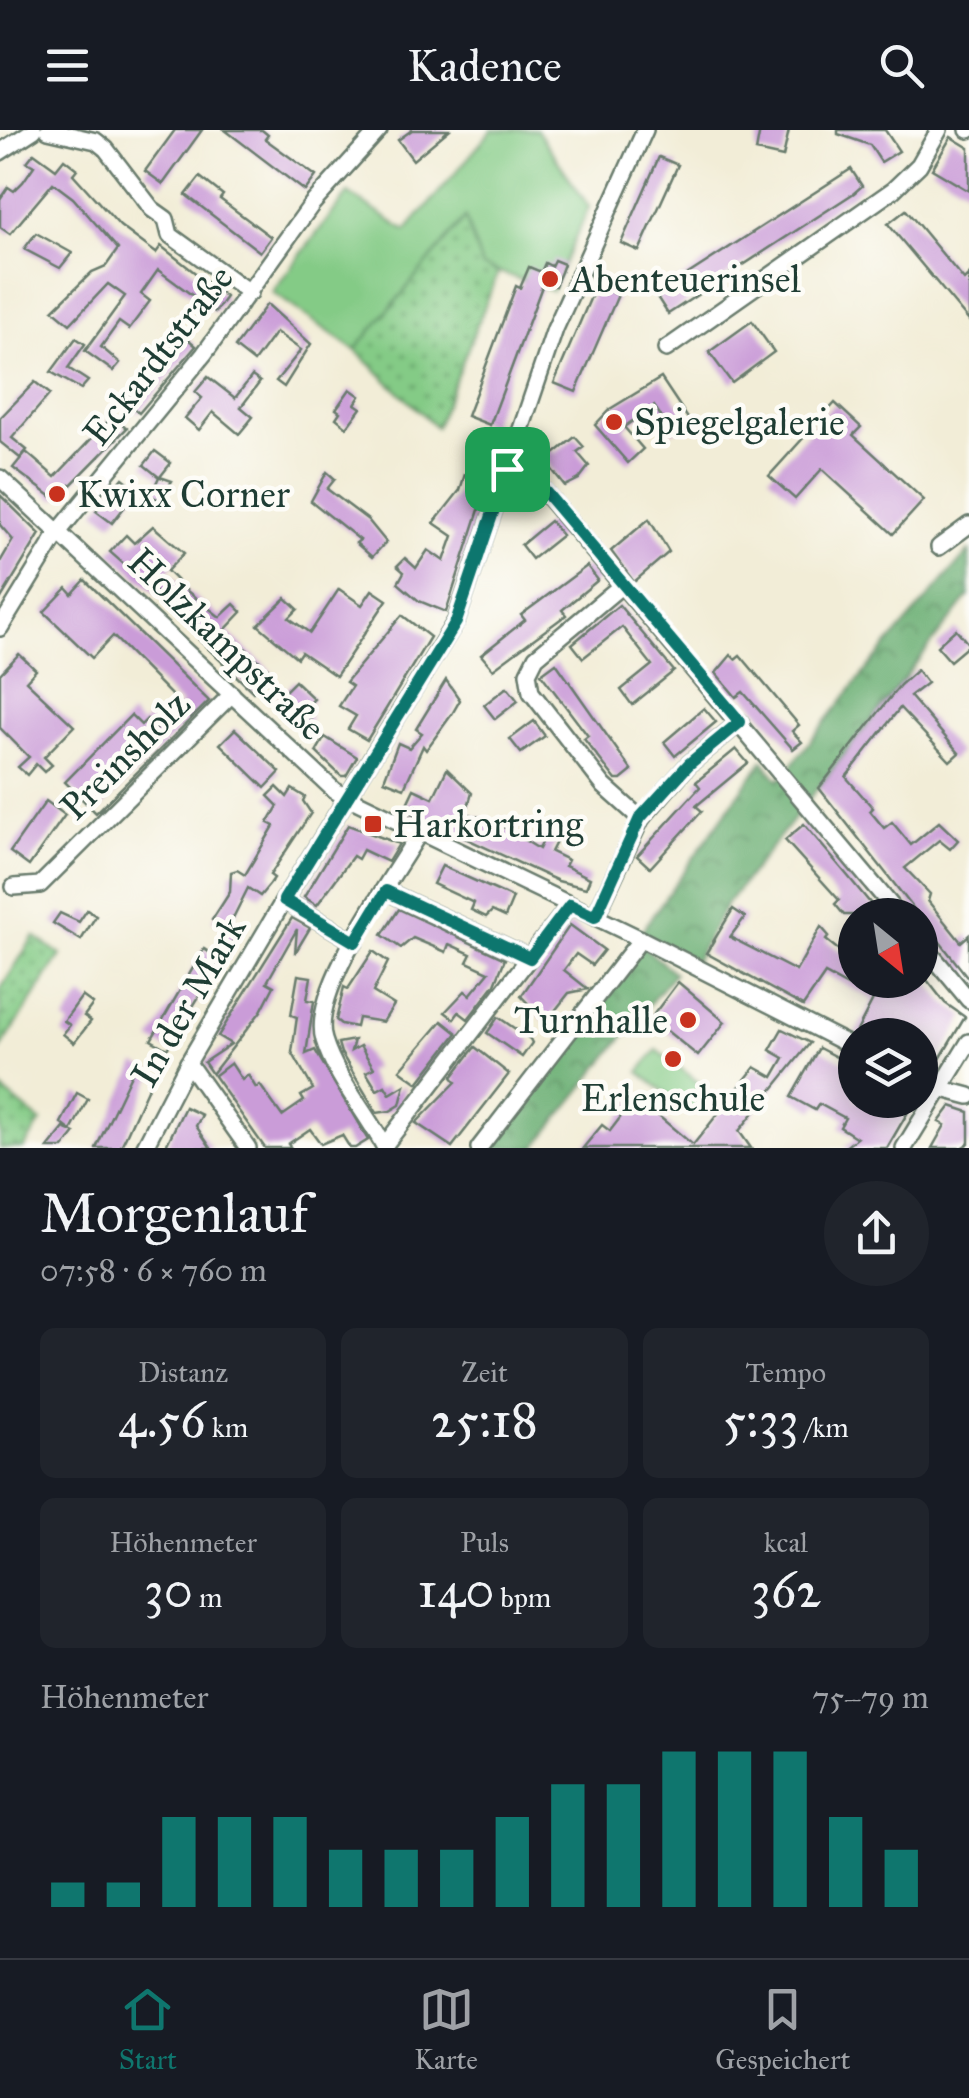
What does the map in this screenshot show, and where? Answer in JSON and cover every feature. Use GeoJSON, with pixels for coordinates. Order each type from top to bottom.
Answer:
{"type":"FeatureCollection","features":[{"type":"Feature","properties":{"kind":"street"},"geometry":{"type":"LineString","coordinates":[[0,152],[34,130]]}},
{"type":"Feature","properties":{"kind":"street"},"geometry":{"type":"LineString","coordinates":[[48,130],[78,134],[106,149],[152,209],[166,219],[170,235],[250,293]]}},
{"type":"Feature","properties":{"kind":"street","name":"Eckardtstraße"},"geometry":{"type":"LineString","coordinates":[[0,628],[60,530],[250,293],[312,204],[379,130]]}},
{"type":"Feature","properties":{"kind":"street","name":"In der Mark"},"geometry":{"type":"LineString","coordinates":[[144,1148],[188,1062],[284,900],[350,800],[456,622],[555,329],[646,130]]}},
{"type":"Feature","properties":{"kind":"street"},"geometry":{"type":"LineString","coordinates":[[666,348],[892,190],[920,165],[938,130]]}},
{"type":"Feature","properties":{"kind":"street"},"geometry":{"type":"LineString","coordinates":[[510,462],[525,468],[885,898]]}},
{"type":"Feature","properties":{"kind":"street","name":"Holzkampstraße"},"geometry":{"type":"LineString","coordinates":[[0,478],[335,791],[642,939],[838,1039]]}},
{"type":"Feature","properties":{"kind":"street"},"geometry":{"type":"LineString","coordinates":[[939,548],[969,525]]}},
{"type":"Feature","properties":{"kind":"street"},"geometry":{"type":"LineString","coordinates":[[622,585],[536,657],[527,680],[531,692],[585,764],[640,818]]}},
{"type":"Feature","properties":{"kind":"street","name":"Preinsholz"},"geometry":{"type":"LineString","coordinates":[[14,887],[40,885],[232,694]]}},
{"type":"Feature","properties":{"kind":"street"},"geometry":{"type":"LineString","coordinates":[[595,917],[640,818],[689,764],[740,722]]}},
{"type":"Feature","properties":{"kind":"street"},"geometry":{"type":"LineString","coordinates":[[419,833],[331,985],[322,1032],[331,1056],[385,1147],[570,905]]}},
{"type":"Feature","properties":{"kind":"street"},"geometry":{"type":"LineString","coordinates":[[386,891],[530,958]]}},
{"type":"Feature","properties":{"kind":"street"},"geometry":{"type":"LineString","coordinates":[[284,900],[355,942]]}},
{"type":"Feature","properties":{"kind":"street"},"geometry":{"type":"LineString","coordinates":[[479,1148],[642,939]]}},
{"type":"Feature","properties":{"kind":"street"},"geometry":{"type":"LineString","coordinates":[[938,962],[969,1000]]}},
{"type":"Feature","properties":{"kind":"street"},"geometry":{"type":"LineString","coordinates":[[904,1148],[969,1042]]}},
{"type":"Feature","properties":{"kind":"street"},"geometry":{"type":"LineString","coordinates":[[188,1062],[248,1148]]}},
{"type":"Feature","properties":{"kind":"street"},"geometry":{"type":"LineString","coordinates":[[940,1089],[969,1096]]}},
{"type":"Feature","properties":{"kind":"green space"},"geometry":{"type":"Polygon","coordinates":[[[492,130],[537,130],[589,207],[552,291],[482,266],[465,218],[355,350],[272,292],[348,193],[406,231],[492,130]]]}},
{"type":"Feature","properties":{"kind":"green space"},"geometry":{"type":"Polygon","coordinates":[[[466,217],[482,265],[498,273],[436,427],[355,350],[466,217]]]}},
{"type":"Feature","properties":{"kind":"green space"},"geometry":{"type":"Polygon","coordinates":[[[969,551],[969,596],[726,905],[695,961],[640,933],[763,760],[779,781],[871,664],[969,551]]]}},
{"type":"Feature","properties":{"kind":"green space"},"geometry":{"type":"Polygon","coordinates":[[[34,936],[61,955],[0,1050],[0,990],[34,936]]]}},
{"type":"Feature","properties":{"kind":"green space"},"geometry":{"type":"Polygon","coordinates":[[[643,946],[674,973],[535,1148],[488,1148],[643,946]]]}},
{"type":"Feature","properties":{"kind":"green space"},"geometry":{"type":"Polygon","coordinates":[[[657,1050],[707,1089],[690,1112],[639,1072],[657,1050]]]}},
{"type":"Feature","properties":{"kind":"green space"},"geometry":{"type":"Polygon","coordinates":[[[0,1088],[41,1122],[24,1148],[0,1148],[0,1088]]]}},
{"type":"Feature","properties":{"kind":"building"},"geometry":{"type":"Polygon","coordinates":[[[175,130],[202,130],[163,184],[145,171],[175,130]]]}},
{"type":"Feature","properties":{"kind":"building"},"geometry":{"type":"Polygon","coordinates":[[[225,130],[262,130],[268,135],[265,139],[316,176],[305,191],[225,130]]]}},
{"type":"Feature","properties":{"kind":"building"},"geometry":{"type":"Polygon","coordinates":[[[412,130],[449,130],[413,160],[398,140],[412,130]]]}},
{"type":"Feature","properties":{"kind":"building"},"geometry":{"type":"Polygon","coordinates":[[[760,130],[789,130],[783,157],[756,151],[760,130]]]}},
{"type":"Feature","properties":{"kind":"building"},"geometry":{"type":"Polygon","coordinates":[[[838,130],[885,130],[899,151],[881,162],[870,145],[838,134],[838,130]]]}},
{"type":"Feature","properties":{"kind":"building"},"geometry":{"type":"Polygon","coordinates":[[[951,137],[969,148],[969,191],[932,169],[951,137]]]}},
{"type":"Feature","properties":{"kind":"building"},"geometry":{"type":"Polygon","coordinates":[[[34,153],[56,169],[64,159],[77,169],[73,174],[120,226],[156,253],[161,246],[226,297],[215,312],[158,270],[141,294],[150,301],[129,329],[119,322],[101,347],[120,363],[113,371],[85,351],[125,296],[108,284],[70,324],[53,310],[92,272],[106,266],[118,249],[73,198],[53,183],[10,234],[0,227],[0,199],[8,187],[14,191],[23,182],[34,166],[27,162],[34,153]]]}},
{"type":"Feature","properties":{"kind":"building"},"geometry":{"type":"Polygon","coordinates":[[[659,157],[678,165],[639,251],[621,243],[659,157]]]}},
{"type":"Feature","properties":{"kind":"building"},"geometry":{"type":"Polygon","coordinates":[[[851,169],[862,186],[854,193],[668,314],[657,297],[668,287],[851,169]]]}},
{"type":"Feature","properties":{"kind":"building"},"geometry":{"type":"Polygon","coordinates":[[[200,177],[223,195],[220,199],[271,237],[260,252],[186,195],[200,177]]]}},
{"type":"Feature","properties":{"kind":"building"},"geometry":{"type":"Polygon","coordinates":[[[906,210],[964,280],[969,275],[969,321],[888,224],[906,210]]]}},
{"type":"Feature","properties":{"kind":"building"},"geometry":{"type":"Polygon","coordinates":[[[36,233],[72,253],[60,268],[24,249],[36,233]]]}},
{"type":"Feature","properties":{"kind":"building"},"geometry":{"type":"Polygon","coordinates":[[[554,260],[564,264],[561,272],[555,286],[544,281],[490,425],[467,416],[516,286],[520,288],[529,267],[541,272],[545,263],[551,266],[554,260]]]}},
{"type":"Feature","properties":{"kind":"building"},"geometry":{"type":"Polygon","coordinates":[[[596,285],[618,295],[576,392],[554,383],[596,285]]]}},
{"type":"Feature","properties":{"kind":"building"},"geometry":{"type":"Polygon","coordinates":[[[267,304],[311,344],[284,387],[276,381],[301,350],[276,332],[254,362],[235,347],[267,304]]]}},
{"type":"Feature","properties":{"kind":"building"},"geometry":{"type":"Polygon","coordinates":[[[752,321],[774,352],[732,383],[709,352],[752,321]]]}},
{"type":"Feature","properties":{"kind":"building"},"geometry":{"type":"Polygon","coordinates":[[[181,333],[196,346],[139,413],[124,401],[181,333]]]}},
{"type":"Feature","properties":{"kind":"building"},"geometry":{"type":"Polygon","coordinates":[[[76,338],[85,344],[68,368],[88,381],[81,389],[51,372],[76,338]]]}},
{"type":"Feature","properties":{"kind":"building"},"geometry":{"type":"Polygon","coordinates":[[[252,376],[260,382],[241,407],[253,417],[239,434],[213,412],[199,430],[185,418],[202,398],[195,392],[208,377],[235,398],[252,376]]]}},
{"type":"Feature","properties":{"kind":"building","name":"Spiegelgalerie"},"geometry":{"type":"Polygon","coordinates":[[[661,378],[689,420],[672,432],[654,406],[624,427],[643,449],[628,463],[595,425],[610,409],[661,378]]]}},
{"type":"Feature","properties":{"kind":"building"},"geometry":{"type":"Polygon","coordinates":[[[35,382],[50,394],[12,438],[27,450],[20,458],[0,442],[0,418],[35,382]]]}},
{"type":"Feature","properties":{"kind":"building"},"geometry":{"type":"Polygon","coordinates":[[[350,389],[360,396],[355,404],[361,408],[347,427],[336,418],[340,412],[336,409],[350,389]]]}},
{"type":"Feature","properties":{"kind":"building"},"geometry":{"type":"Polygon","coordinates":[[[835,403],[861,427],[853,435],[924,500],[893,534],[822,469],[795,499],[769,476],[835,403]]]}},
{"type":"Feature","properties":{"kind":"building"},"geometry":{"type":"Polygon","coordinates":[[[113,416],[127,428],[56,500],[13,468],[26,452],[55,477],[113,416]]]}},
{"type":"Feature","properties":{"kind":"building"},"geometry":{"type":"Polygon","coordinates":[[[575,437],[584,447],[577,452],[589,466],[579,479],[565,486],[534,447],[543,440],[554,454],[575,437]]]}},
{"type":"Feature","properties":{"kind":"building"},"geometry":{"type":"Polygon","coordinates":[[[155,451],[171,463],[160,477],[172,481],[160,500],[150,496],[159,477],[144,465],[155,451]]]}},
{"type":"Feature","properties":{"kind":"building"},"geometry":{"type":"Polygon","coordinates":[[[327,472],[335,479],[327,489],[368,520],[386,542],[372,557],[356,543],[360,540],[311,501],[327,472]]]}},
{"type":"Feature","properties":{"kind":"building"},"geometry":{"type":"Polygon","coordinates":[[[465,474],[487,485],[446,612],[419,601],[398,583],[404,572],[397,566],[405,558],[416,568],[428,550],[444,561],[453,536],[434,523],[460,490],[465,474]]]}},
{"type":"Feature","properties":{"kind":"building"},"geometry":{"type":"Polygon","coordinates":[[[123,478],[138,490],[112,523],[96,511],[123,478]]]}},
{"type":"Feature","properties":{"kind":"building"},"geometry":{"type":"Polygon","coordinates":[[[0,495],[40,534],[0,600],[0,562],[13,540],[0,525],[0,495]]]}},
{"type":"Feature","properties":{"kind":"building"},"geometry":{"type":"Polygon","coordinates":[[[649,519],[669,552],[634,582],[611,551],[649,519]]]}},
{"type":"Feature","properties":{"kind":"building"},"geometry":{"type":"Polygon","coordinates":[[[550,521],[562,535],[532,559],[521,545],[550,521]]]}},
{"type":"Feature","properties":{"kind":"building"},"geometry":{"type":"Polygon","coordinates":[[[153,526],[184,553],[167,571],[187,591],[220,617],[234,604],[242,612],[225,630],[272,672],[253,692],[199,640],[204,635],[110,552],[126,535],[134,543],[153,526]]]}},
{"type":"Feature","properties":{"kind":"building"},"geometry":{"type":"Polygon","coordinates":[[[587,566],[598,580],[562,610],[566,615],[493,669],[481,655],[525,620],[521,615],[587,566]]]}},
{"type":"Feature","properties":{"kind":"building"},"geometry":{"type":"Polygon","coordinates":[[[85,580],[209,701],[96,813],[65,782],[131,715],[141,725],[147,719],[157,729],[181,705],[113,636],[92,658],[44,612],[67,588],[72,594],[85,580]]]}},
{"type":"Feature","properties":{"kind":"building"},"geometry":{"type":"Polygon","coordinates":[[[339,589],[362,605],[372,590],[387,600],[336,676],[301,652],[297,658],[258,625],[286,598],[298,609],[289,618],[310,633],[339,589]]]}},
{"type":"Feature","properties":{"kind":"building"},"geometry":{"type":"Polygon","coordinates":[[[619,605],[674,671],[632,705],[621,690],[652,665],[622,627],[583,658],[572,644],[619,605]]]}},
{"type":"Feature","properties":{"kind":"building"},"geometry":{"type":"Polygon","coordinates":[[[402,615],[430,637],[367,740],[348,729],[356,716],[339,706],[352,686],[346,682],[402,615]]]}},
{"type":"Feature","properties":{"kind":"building"},"geometry":{"type":"Polygon","coordinates":[[[956,629],[969,645],[950,661],[937,646],[956,629]]]}},
{"type":"Feature","properties":{"kind":"building"},"geometry":{"type":"Polygon","coordinates":[[[19,654],[36,670],[26,681],[74,726],[44,757],[52,765],[44,772],[36,764],[27,775],[18,767],[29,757],[0,728],[0,674],[19,654]]]}},
{"type":"Feature","properties":{"kind":"building"},"geometry":{"type":"Polygon","coordinates":[[[731,655],[735,659],[740,655],[799,725],[792,731],[802,742],[793,749],[743,692],[736,697],[716,673],[731,655]]]}},
{"type":"Feature","properties":{"kind":"building"},"geometry":{"type":"Polygon","coordinates":[[[556,663],[632,771],[621,780],[616,780],[584,739],[588,736],[541,674],[556,663]]]}},
{"type":"Feature","properties":{"kind":"building"},"geometry":{"type":"Polygon","coordinates":[[[917,670],[927,683],[910,696],[959,753],[950,761],[900,708],[846,777],[873,808],[870,811],[884,828],[892,822],[911,845],[939,822],[958,840],[950,849],[939,840],[905,868],[930,894],[929,898],[905,898],[819,788],[900,685],[917,670]]]}},
{"type":"Feature","properties":{"kind":"building"},"geometry":{"type":"Polygon","coordinates":[[[446,680],[460,700],[452,714],[426,750],[423,746],[404,788],[384,780],[398,743],[409,748],[422,733],[416,729],[446,680]]]}},
{"type":"Feature","properties":{"kind":"building"},"geometry":{"type":"Polygon","coordinates":[[[295,681],[314,699],[303,710],[311,718],[303,732],[273,703],[295,681]]]}},
{"type":"Feature","properties":{"kind":"building"},"geometry":{"type":"Polygon","coordinates":[[[507,687],[518,701],[495,719],[484,705],[507,687]]]}},
{"type":"Feature","properties":{"kind":"building"},"geometry":{"type":"Polygon","coordinates":[[[704,708],[716,722],[675,756],[664,742],[704,708]]]}},
{"type":"Feature","properties":{"kind":"building"},"geometry":{"type":"Polygon","coordinates":[[[534,721],[545,736],[521,753],[510,739],[534,721]]]}},
{"type":"Feature","properties":{"kind":"building"},"geometry":{"type":"Polygon","coordinates":[[[235,729],[280,772],[265,788],[220,744],[235,729]]]}},
{"type":"Feature","properties":{"kind":"building"},"geometry":{"type":"Polygon","coordinates":[[[325,737],[357,757],[346,776],[341,776],[316,752],[325,737]]]}},
{"type":"Feature","properties":{"kind":"building"},"geometry":{"type":"Polygon","coordinates":[[[736,749],[748,763],[696,806],[702,811],[650,868],[637,856],[700,787],[696,782],[736,749]]]}},
{"type":"Feature","properties":{"kind":"building"},"geometry":{"type":"Polygon","coordinates":[[[447,769],[472,793],[466,813],[497,823],[539,849],[549,829],[560,834],[551,852],[568,860],[565,866],[590,878],[586,888],[558,881],[404,810],[414,789],[433,798],[447,769]]]}},
{"type":"Feature","properties":{"kind":"building"},"geometry":{"type":"Polygon","coordinates":[[[277,787],[287,797],[292,789],[305,797],[303,801],[311,813],[270,875],[274,878],[270,884],[260,896],[248,888],[227,930],[212,920],[230,892],[231,872],[237,870],[245,875],[274,826],[268,823],[278,806],[268,796],[277,787]]]}},
{"type":"Feature","properties":{"kind":"building"},"geometry":{"type":"Polygon","coordinates":[[[46,801],[65,815],[29,866],[10,852],[46,801]]]}},
{"type":"Feature","properties":{"kind":"building"},"geometry":{"type":"Polygon","coordinates":[[[804,824],[866,898],[838,899],[785,840],[804,824]]]}},
{"type":"Feature","properties":{"kind":"building"},"geometry":{"type":"Polygon","coordinates":[[[348,825],[399,844],[388,862],[363,850],[358,859],[353,856],[317,905],[304,897],[348,825]]]}},
{"type":"Feature","properties":{"kind":"building"},"geometry":{"type":"Polygon","coordinates":[[[442,866],[513,898],[505,917],[492,911],[486,917],[471,910],[474,903],[433,884],[442,866]]]}},
{"type":"Feature","properties":{"kind":"building"},"geometry":{"type":"Polygon","coordinates":[[[399,909],[505,959],[495,984],[468,1019],[459,1012],[454,1019],[445,1012],[465,991],[470,995],[489,972],[467,962],[471,954],[449,944],[446,952],[413,938],[401,948],[382,935],[399,909]]]}},
{"type":"Feature","properties":{"kind":"building"},"geometry":{"type":"Polygon","coordinates":[[[733,909],[745,917],[730,937],[796,971],[821,927],[829,936],[826,940],[838,950],[838,981],[825,974],[803,1006],[706,953],[733,909]]]}},
{"type":"Feature","properties":{"kind":"building"},"geometry":{"type":"Polygon","coordinates":[[[87,910],[96,916],[81,940],[53,923],[60,913],[79,922],[87,910]]]}},
{"type":"Feature","properties":{"kind":"building"},"geometry":{"type":"Polygon","coordinates":[[[938,913],[961,942],[969,935],[969,979],[938,940],[938,913]]]}},
{"type":"Feature","properties":{"kind":"building"},"geometry":{"type":"Polygon","coordinates":[[[292,918],[310,928],[295,953],[297,929],[267,982],[274,986],[261,1011],[212,1074],[204,1062],[231,1044],[218,1036],[292,918]]]}},
{"type":"Feature","properties":{"kind":"building"},"geometry":{"type":"Polygon","coordinates":[[[570,925],[604,950],[592,965],[576,954],[564,970],[588,989],[569,993],[546,1022],[521,996],[570,925]]]}},
{"type":"Feature","properties":{"kind":"building"},"geometry":{"type":"Polygon","coordinates":[[[226,930],[236,936],[167,1049],[151,1040],[204,949],[212,954],[226,930]]]}},
{"type":"Feature","properties":{"kind":"building"},"geometry":{"type":"Polygon","coordinates":[[[373,951],[388,962],[373,992],[394,1005],[383,1022],[358,1018],[356,1027],[341,1024],[336,1020],[344,987],[348,989],[373,951]]]}},
{"type":"Feature","properties":{"kind":"building"},"geometry":{"type":"Polygon","coordinates":[[[298,975],[311,977],[307,1000],[314,1001],[306,1054],[315,1050],[368,1140],[355,1148],[350,1148],[342,1135],[321,1144],[310,1129],[288,1144],[291,1148],[265,1148],[214,1076],[231,1063],[242,1080],[248,1075],[256,1088],[260,1085],[282,1116],[304,1101],[301,1096],[313,1089],[292,1052],[297,1017],[291,1015],[298,975]]]}},
{"type":"Feature","properties":{"kind":"building","name":"Turnhalle"},"geometry":{"type":"Polygon","coordinates":[[[678,982],[725,1022],[698,1056],[651,1018],[678,982]]]}},
{"type":"Feature","properties":{"kind":"building"},"geometry":{"type":"Polygon","coordinates":[[[938,994],[965,1017],[938,1062],[938,1018],[864,1018],[873,1000],[869,998],[938,998],[938,994]]]}},
{"type":"Feature","properties":{"kind":"building"},"geometry":{"type":"Polygon","coordinates":[[[82,996],[93,1004],[84,1016],[91,1021],[74,1043],[63,1034],[70,1025],[64,1021],[82,996]]]}},
{"type":"Feature","properties":{"kind":"building"},"geometry":{"type":"Polygon","coordinates":[[[498,1017],[530,1039],[532,1043],[522,1057],[487,1033],[498,1017]]]}},
{"type":"Feature","properties":{"kind":"building"},"geometry":{"type":"Polygon","coordinates":[[[442,1021],[457,1033],[418,1083],[400,1070],[442,1021]]]}},
{"type":"Feature","properties":{"kind":"building"},"geometry":{"type":"Polygon","coordinates":[[[782,1029],[810,1043],[739,1131],[751,1148],[583,1148],[602,1125],[610,1131],[636,1097],[693,1145],[755,1067],[773,1077],[784,1058],[770,1050],[782,1029]]]}},
{"type":"Feature","properties":{"kind":"building"},"geometry":{"type":"Polygon","coordinates":[[[354,1040],[351,1051],[360,1046],[374,1068],[366,1072],[377,1090],[385,1086],[390,1094],[405,1085],[400,1105],[377,1113],[341,1053],[338,1043],[354,1040]]]}},
{"type":"Feature","properties":{"kind":"building"},"geometry":{"type":"Polygon","coordinates":[[[475,1047],[509,1074],[452,1147],[416,1123],[456,1082],[452,1077],[475,1047]]]}},
{"type":"Feature","properties":{"kind":"building"},"geometry":{"type":"Polygon","coordinates":[[[819,1048],[838,1058],[838,1114],[819,1104],[815,1110],[791,1097],[819,1048]]]}},
{"type":"Feature","properties":{"kind":"building"},"geometry":{"type":"Polygon","coordinates":[[[136,1064],[155,1072],[126,1136],[120,1148],[96,1148],[136,1064]]]}},
{"type":"Feature","properties":{"kind":"building"},"geometry":{"type":"Polygon","coordinates":[[[77,1093],[88,1099],[71,1131],[61,1123],[77,1093]]]}},
{"type":"Feature","properties":{"kind":"building"},"geometry":{"type":"Polygon","coordinates":[[[951,1106],[969,1112],[969,1143],[961,1148],[932,1148],[945,1125],[939,1122],[951,1106]]]}},
{"type":"Feature","properties":{"kind":"building"},"geometry":{"type":"Polygon","coordinates":[[[185,1107],[202,1115],[196,1126],[211,1148],[165,1148],[185,1107]]]}},
{"type":"Feature","properties":{"kind":"building"},"geometry":{"type":"Polygon","coordinates":[[[845,1118],[904,1118],[887,1148],[844,1148],[857,1138],[840,1127],[845,1118]]]}},
{"type":"Feature","properties":{"kind":"building"},"geometry":{"type":"Polygon","coordinates":[[[64,1128],[75,1133],[63,1148],[48,1148],[64,1128]]]}},
{"type":"Feature","properties":{"kind":"place","name":"Abenteuerinsel"},"geometry":{"type":"Point","coordinates":[550,279]}},
{"type":"Feature","properties":{"kind":"place","name":"Spiegelgalerie"},"geometry":{"type":"Point","coordinates":[614,422]}},
{"type":"Feature","properties":{"kind":"place","name":"Kwixx Corner"},"geometry":{"type":"Point","coordinates":[57,494]}},
{"type":"Feature","properties":{"kind":"place","name":"Harkortring"},"geometry":{"type":"Point","coordinates":[373,824]}},
{"type":"Feature","properties":{"kind":"place","name":"Turnhalle"},"geometry":{"type":"Point","coordinates":[688,1020]}},
{"type":"Feature","properties":{"kind":"place","name":"Erlenschule"},"geometry":{"type":"Point","coordinates":[673,1059]}},
{"type":"Feature","properties":{"kind":"route"},"geometry":{"type":"LineString","coordinates":[[510,462],[525,468],[740,722],[689,764],[640,818],[595,917],[570,905],[530,958],[386,891],[355,942],[284,900],[350,800],[456,622],[507,469],[510,462]]}}]}
